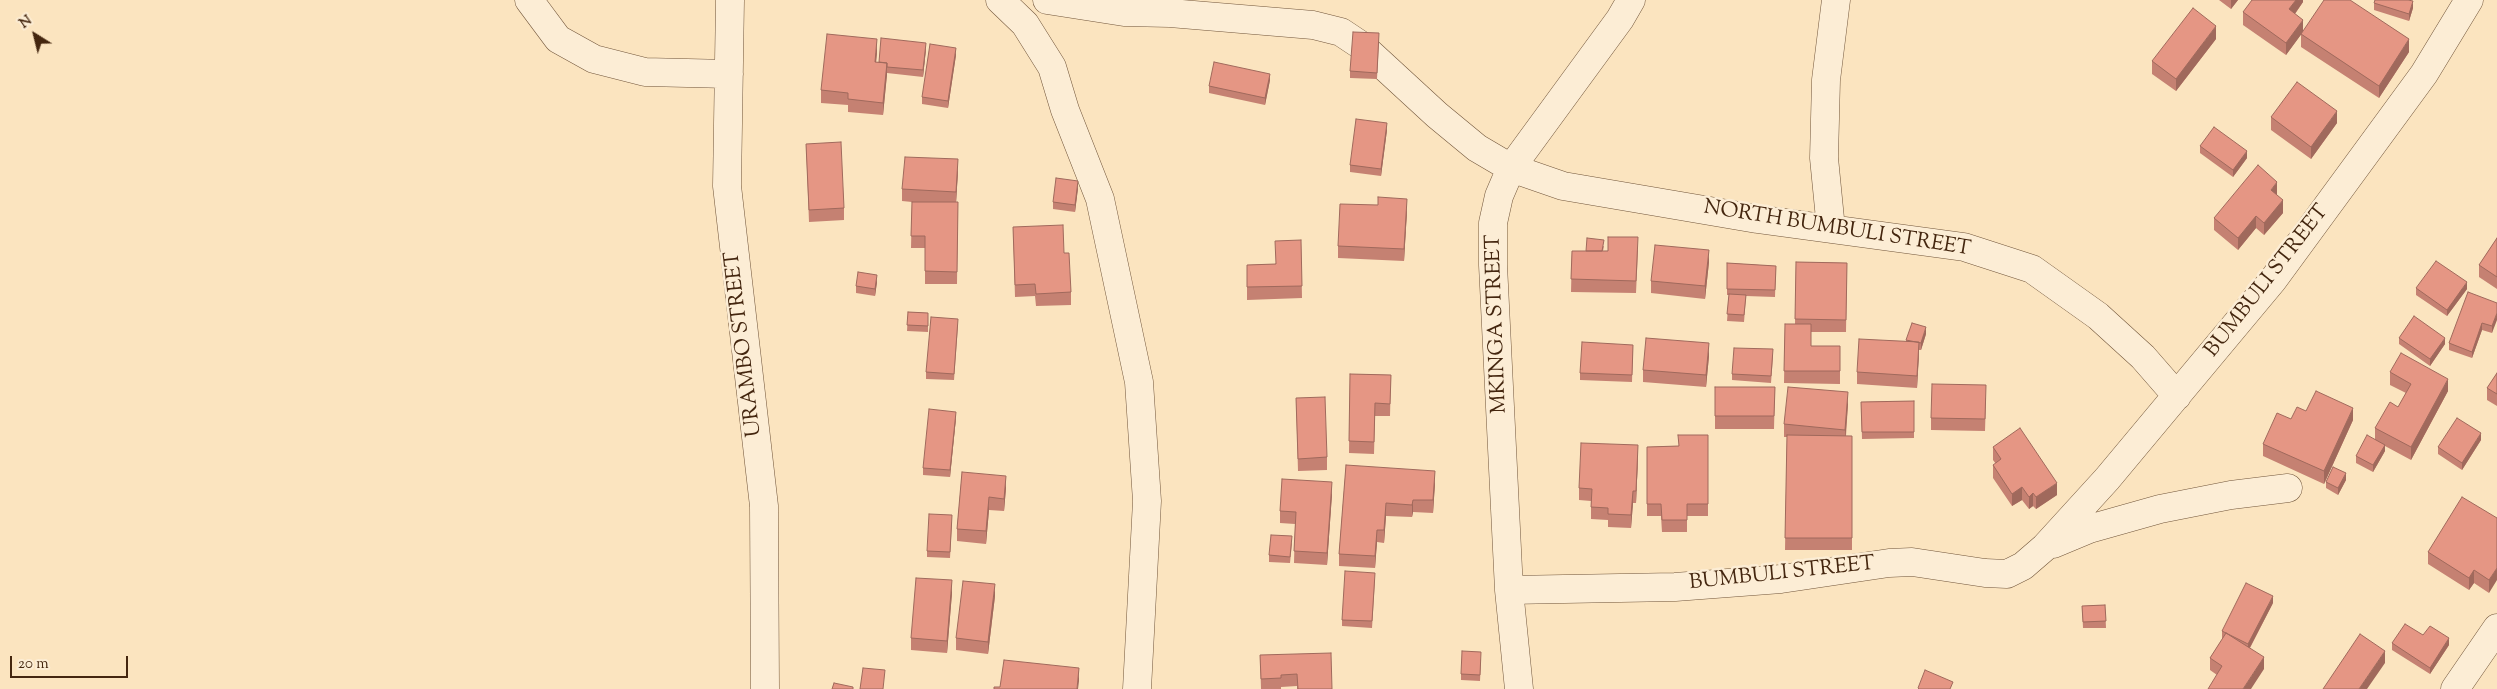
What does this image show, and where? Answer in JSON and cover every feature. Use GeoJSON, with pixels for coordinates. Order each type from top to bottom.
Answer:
{"type":"FeatureCollection","features":[{"type":"Feature","properties":{"kind":"street"},"geometry":{"type":"LineString","coordinates":[[529,0],[558,39],[594,59],[645,72],[728,74]]}},
{"type":"Feature","properties":{"kind":"street","name":"URAMBO STREET"},"geometry":{"type":"LineString","coordinates":[[730,0],[727,186],[764,506],[764,689]]}},
{"type":"Feature","properties":{"kind":"street"},"geometry":{"type":"LineString","coordinates":[[1000,0],[1025,24],[1052,67],[1066,110],[1100,199],[1139,382],[1147,501],[1137,689]]}},
{"type":"Feature","properties":{"kind":"street","name":"NORTH BUMBULI STREET"},"geometry":{"type":"LineString","coordinates":[[1047,0],[1124,12],[1170,13],[1313,25],[1341,32],[1362,46],[1437,115],[1470,142],[1511,168],[1563,186],[1614,196],[1964,247],[2032,268],[2098,316],[2143,357],[2177,396]]}},
{"type":"Feature","properties":{"kind":"street","name":"MKINGA STREET"},"geometry":{"type":"LineString","coordinates":[[1519,689],[1509,590],[1493,265],[1494,223],[1498,196],[1511,168],[1620,19],[1631,0]]}},
{"type":"Feature","properties":{"kind":"street"},"geometry":{"type":"LineString","coordinates":[[1831,229],[1824,158],[1826,80],[1836,0]]}},
{"type":"Feature","properties":{"kind":"street","name":"BUMBULI STREET"},"geometry":{"type":"LineString","coordinates":[[1509,590],[1675,587],[1782,578],[1867,564],[1912,562],[1984,573],[2007,574],[2023,566],[2044,547],[2177,396],[2273,280],[2424,74],[2469,0]]}},
{"type":"Feature","properties":{"kind":"street","name":"BUMBULI STREET"},"geometry":{"type":"LineString","coordinates":[[2044,547],[2089,529],[2160,509],[2231,495],[2288,488]]}},
{"type":"Feature","properties":{"kind":"street"},"geometry":{"type":"LineString","coordinates":[[2455,689],[2497,628]]}},
{"type":"Feature","properties":{"kind":"building"},"geometry":{"type":"Polygon","coordinates":[[[2252,0],[2296,0],[2289,9],[2303,20],[2286,43],[2243,12],[2252,0]]]}},
{"type":"Feature","properties":{"kind":"building"},"geometry":{"type":"Polygon","coordinates":[[[2324,0],[2350,0],[2409,39],[2379,86],[2301,34],[2324,0]]]}},
{"type":"Feature","properties":{"kind":"building"},"geometry":{"type":"Polygon","coordinates":[[[2375,0],[2413,1],[2409,14],[2374,3],[2375,0]]]}},
{"type":"Feature","properties":{"kind":"building"},"geometry":{"type":"Polygon","coordinates":[[[2193,8],[2216,26],[2176,79],[2152,61],[2193,8]]]}},
{"type":"Feature","properties":{"kind":"building"},"geometry":{"type":"Polygon","coordinates":[[[1353,32],[1379,33],[1377,73],[1350,71],[1353,32]]]}},
{"type":"Feature","properties":{"kind":"building"},"geometry":{"type":"Polygon","coordinates":[[[827,34],[877,39],[875,62],[887,63],[883,103],[848,99],[848,93],[821,90],[827,34]]]}},
{"type":"Feature","properties":{"kind":"building"},"geometry":{"type":"Polygon","coordinates":[[[881,38],[926,43],[923,70],[887,67],[887,63],[879,62],[881,38]]]}},
{"type":"Feature","properties":{"kind":"building"},"geometry":{"type":"Polygon","coordinates":[[[930,44],[956,48],[948,101],[922,97],[930,44]]]}},
{"type":"Feature","properties":{"kind":"building"},"geometry":{"type":"Polygon","coordinates":[[[1214,62],[1270,74],[1265,98],[1209,86],[1214,62]]]}},
{"type":"Feature","properties":{"kind":"building"},"geometry":{"type":"Polygon","coordinates":[[[2297,82],[2337,111],[2311,147],[2271,117],[2297,82]]]}},
{"type":"Feature","properties":{"kind":"building"},"geometry":{"type":"Polygon","coordinates":[[[1356,119],[1387,123],[1381,169],[1350,165],[1356,119]]]}},
{"type":"Feature","properties":{"kind":"building"},"geometry":{"type":"Polygon","coordinates":[[[2214,127],[2247,151],[2233,170],[2200,146],[2214,127]]]}},
{"type":"Feature","properties":{"kind":"building"},"geometry":{"type":"Polygon","coordinates":[[[841,142],[844,208],[809,210],[806,144],[841,142]]]}},
{"type":"Feature","properties":{"kind":"building"},"geometry":{"type":"Polygon","coordinates":[[[905,157],[958,159],[956,192],[902,189],[905,157]]]}},
{"type":"Feature","properties":{"kind":"building"},"geometry":{"type":"Polygon","coordinates":[[[2258,165],[2277,182],[2271,190],[2283,200],[2264,223],[2256,216],[2238,238],[2214,218],[2258,165]]]}},
{"type":"Feature","properties":{"kind":"building"},"geometry":{"type":"Polygon","coordinates":[[[1056,178],[1078,181],[1075,205],[1053,202],[1056,178]]]}},
{"type":"Feature","properties":{"kind":"building"},"geometry":{"type":"Polygon","coordinates":[[[1378,197],[1407,199],[1404,249],[1338,246],[1340,204],[1378,205],[1378,197]]]}},
{"type":"Feature","properties":{"kind":"building"},"geometry":{"type":"Polygon","coordinates":[[[912,202],[958,202],[957,272],[925,271],[925,236],[911,236],[912,202]]]}},
{"type":"Feature","properties":{"kind":"building"},"geometry":{"type":"Polygon","coordinates":[[[1063,225],[1064,253],[1069,253],[1071,292],[1036,294],[1035,284],[1015,285],[1013,227],[1063,225]]]}},
{"type":"Feature","properties":{"kind":"building"},"geometry":{"type":"Polygon","coordinates":[[[1608,237],[1638,237],[1636,281],[1571,279],[1572,251],[1608,251],[1608,237]]]}},
{"type":"Feature","properties":{"kind":"building"},"geometry":{"type":"Polygon","coordinates":[[[1587,238],[1604,240],[1602,251],[1586,251],[1587,238]]]}},
{"type":"Feature","properties":{"kind":"building"},"geometry":{"type":"Polygon","coordinates":[[[2497,238],[2497,277],[2479,265],[2497,238]]]}},
{"type":"Feature","properties":{"kind":"building"},"geometry":{"type":"Polygon","coordinates":[[[1301,240],[1302,286],[1247,287],[1247,265],[1276,264],[1275,241],[1301,240]]]}},
{"type":"Feature","properties":{"kind":"building"},"geometry":{"type":"Polygon","coordinates":[[[1655,245],[1709,250],[1705,286],[1651,281],[1655,245]]]}},
{"type":"Feature","properties":{"kind":"building"},"geometry":{"type":"Polygon","coordinates":[[[2436,261],[2467,282],[2447,310],[2416,288],[2436,261]]]}},
{"type":"Feature","properties":{"kind":"building"},"geometry":{"type":"Polygon","coordinates":[[[1796,262],[1847,263],[1846,320],[1795,319],[1796,262]]]}},
{"type":"Feature","properties":{"kind":"building"},"geometry":{"type":"Polygon","coordinates":[[[1727,263],[1776,266],[1775,290],[1727,289],[1727,263]]]}},
{"type":"Feature","properties":{"kind":"building"},"geometry":{"type":"Polygon","coordinates":[[[858,272],[877,275],[875,289],[856,286],[858,272]]]}},
{"type":"Feature","properties":{"kind":"building"},"geometry":{"type":"Polygon","coordinates":[[[2468,292],[2497,303],[2497,313],[2492,326],[2482,323],[2472,352],[2449,343],[2468,292]]]}},
{"type":"Feature","properties":{"kind":"building"},"geometry":{"type":"Polygon","coordinates":[[[1729,294],[1746,295],[1744,315],[1727,314],[1729,294]]]}},
{"type":"Feature","properties":{"kind":"building"},"geometry":{"type":"Polygon","coordinates":[[[908,312],[928,313],[928,326],[907,325],[908,312]]]}},
{"type":"Feature","properties":{"kind":"building"},"geometry":{"type":"Polygon","coordinates":[[[2414,316],[2445,338],[2430,359],[2399,338],[2414,316]]]}},
{"type":"Feature","properties":{"kind":"building"},"geometry":{"type":"Polygon","coordinates":[[[931,317],[958,319],[954,374],[926,372],[931,317]]]}},
{"type":"Feature","properties":{"kind":"building"},"geometry":{"type":"Polygon","coordinates":[[[1912,323],[1926,327],[1921,343],[1906,340],[1912,323]]]}},
{"type":"Feature","properties":{"kind":"building"},"geometry":{"type":"Polygon","coordinates":[[[1785,324],[1811,324],[1811,346],[1840,346],[1840,371],[1784,371],[1785,324]]]}},
{"type":"Feature","properties":{"kind":"building"},"geometry":{"type":"Polygon","coordinates":[[[1646,338],[1709,343],[1706,375],[1643,370],[1646,338]]]}},
{"type":"Feature","properties":{"kind":"building"},"geometry":{"type":"Polygon","coordinates":[[[1859,339],[1919,342],[1917,376],[1857,372],[1859,339]]]}},
{"type":"Feature","properties":{"kind":"building"},"geometry":{"type":"Polygon","coordinates":[[[1582,342],[1633,345],[1632,375],[1580,373],[1582,342]]]}},
{"type":"Feature","properties":{"kind":"building"},"geometry":{"type":"Polygon","coordinates":[[[1734,348],[1773,349],[1771,376],[1732,374],[1734,348]]]}},
{"type":"Feature","properties":{"kind":"building"},"geometry":{"type":"Polygon","coordinates":[[[2401,353],[2448,379],[2411,447],[2375,428],[2390,402],[2398,407],[2411,384],[2390,372],[2401,353]]]}},
{"type":"Feature","properties":{"kind":"building"},"geometry":{"type":"Polygon","coordinates":[[[2497,373],[2497,394],[2487,388],[2497,373]]]}},
{"type":"Feature","properties":{"kind":"building"},"geometry":{"type":"Polygon","coordinates":[[[1350,374],[1391,375],[1390,404],[1375,403],[1374,442],[1349,441],[1350,374]]]}},
{"type":"Feature","properties":{"kind":"building"},"geometry":{"type":"Polygon","coordinates":[[[1932,384],[1986,385],[1985,419],[1931,418],[1932,384]]]}},
{"type":"Feature","properties":{"kind":"building"},"geometry":{"type":"Polygon","coordinates":[[[1715,387],[1775,387],[1774,416],[1715,416],[1715,387]]]}},
{"type":"Feature","properties":{"kind":"building"},"geometry":{"type":"Polygon","coordinates":[[[1788,387],[1848,392],[1845,430],[1784,424],[1788,387]]]}},
{"type":"Feature","properties":{"kind":"building"},"geometry":{"type":"Polygon","coordinates":[[[2316,391],[2353,408],[2324,471],[2263,444],[2277,413],[2291,419],[2297,407],[2306,411],[2316,391]]]}},
{"type":"Feature","properties":{"kind":"building"},"geometry":{"type":"Polygon","coordinates":[[[1325,397],[1327,457],[1298,459],[1296,398],[1325,397]]]}},
{"type":"Feature","properties":{"kind":"building"},"geometry":{"type":"Polygon","coordinates":[[[1914,401],[1914,432],[1862,432],[1861,402],[1914,401]]]}},
{"type":"Feature","properties":{"kind":"building"},"geometry":{"type":"Polygon","coordinates":[[[929,409],[956,412],[950,470],[923,468],[929,409]]]}},
{"type":"Feature","properties":{"kind":"building"},"geometry":{"type":"Polygon","coordinates":[[[2457,418],[2481,433],[2462,463],[2438,447],[2457,418]]]}},
{"type":"Feature","properties":{"kind":"building"},"geometry":{"type":"Polygon","coordinates":[[[2020,428],[2057,483],[2036,497],[2033,493],[2029,497],[2022,487],[2012,494],[1993,465],[2001,459],[1993,447],[2020,428]]]}},
{"type":"Feature","properties":{"kind":"building"},"geometry":{"type":"Polygon","coordinates":[[[1678,435],[1708,435],[1708,504],[1687,504],[1687,520],[1662,520],[1661,504],[1647,504],[1647,447],[1679,446],[1678,435]]]}},
{"type":"Feature","properties":{"kind":"building"},"geometry":{"type":"Polygon","coordinates":[[[1787,435],[1852,436],[1852,538],[1785,538],[1787,435]]]}},
{"type":"Feature","properties":{"kind":"building"},"geometry":{"type":"Polygon","coordinates":[[[2367,435],[2385,445],[2373,465],[2356,456],[2367,435]]]}},
{"type":"Feature","properties":{"kind":"building"},"geometry":{"type":"Polygon","coordinates":[[[1581,443],[1638,445],[1636,491],[1633,491],[1631,515],[1608,514],[1608,508],[1591,507],[1592,489],[1579,488],[1581,443]]]}},
{"type":"Feature","properties":{"kind":"building"},"geometry":{"type":"Polygon","coordinates":[[[1346,465],[1435,471],[1433,500],[1413,500],[1412,505],[1386,503],[1384,530],[1377,530],[1375,556],[1339,554],[1346,465]]]}},
{"type":"Feature","properties":{"kind":"building"},"geometry":{"type":"Polygon","coordinates":[[[2333,467],[2346,473],[2338,488],[2326,482],[2333,467]]]}},
{"type":"Feature","properties":{"kind":"building"},"geometry":{"type":"Polygon","coordinates":[[[962,472],[1006,476],[1004,499],[989,497],[986,531],[957,529],[962,472]]]}},
{"type":"Feature","properties":{"kind":"building"},"geometry":{"type":"Polygon","coordinates":[[[1282,479],[1332,482],[1327,553],[1294,551],[1296,512],[1280,511],[1282,479]]]}},
{"type":"Feature","properties":{"kind":"building"},"geometry":{"type":"Polygon","coordinates":[[[2462,497],[2497,518],[2497,568],[2489,580],[2474,570],[2469,578],[2428,552],[2462,497]]]}},
{"type":"Feature","properties":{"kind":"building"},"geometry":{"type":"Polygon","coordinates":[[[929,514],[952,515],[950,552],[927,551],[929,514]]]}},
{"type":"Feature","properties":{"kind":"building"},"geometry":{"type":"Polygon","coordinates":[[[1271,535],[1292,536],[1290,557],[1269,555],[1271,535]]]}},
{"type":"Feature","properties":{"kind":"building"},"geometry":{"type":"Polygon","coordinates":[[[1345,571],[1375,573],[1372,621],[1342,620],[1345,571]]]}},
{"type":"Feature","properties":{"kind":"building"},"geometry":{"type":"Polygon","coordinates":[[[916,578],[952,580],[947,641],[911,638],[916,578]]]}},
{"type":"Feature","properties":{"kind":"building"},"geometry":{"type":"Polygon","coordinates":[[[963,581],[995,584],[988,642],[956,638],[963,581]]]}},
{"type":"Feature","properties":{"kind":"building"},"geometry":{"type":"Polygon","coordinates":[[[2246,583],[2273,596],[2248,644],[2222,631],[2246,583]]]}},
{"type":"Feature","properties":{"kind":"building"},"geometry":{"type":"Polygon","coordinates":[[[2105,605],[2106,621],[2083,622],[2082,606],[2105,605]]]}},
{"type":"Feature","properties":{"kind":"building"},"geometry":{"type":"Polygon","coordinates":[[[2405,624],[2423,635],[2430,626],[2449,638],[2430,668],[2392,643],[2405,624]]]}},
{"type":"Feature","properties":{"kind":"building"},"geometry":{"type":"Polygon","coordinates":[[[2226,633],[2264,657],[2243,689],[2208,689],[2222,666],[2210,658],[2226,633]]]}},
{"type":"Feature","properties":{"kind":"building"},"geometry":{"type":"Polygon","coordinates":[[[2360,634],[2385,651],[2359,689],[2323,689],[2360,634]]]}},
{"type":"Feature","properties":{"kind":"building"},"geometry":{"type":"Polygon","coordinates":[[[1462,651],[1481,652],[1480,675],[1461,674],[1462,651]]]}},
{"type":"Feature","properties":{"kind":"building"},"geometry":{"type":"Polygon","coordinates":[[[1331,653],[1332,689],[1298,689],[1297,674],[1281,675],[1281,678],[1261,679],[1260,655],[1331,653]]]}},
{"type":"Feature","properties":{"kind":"building"},"geometry":{"type":"Polygon","coordinates":[[[1004,660],[1079,668],[1077,689],[994,689],[994,687],[1000,687],[1004,660]]]}},
{"type":"Feature","properties":{"kind":"building"},"geometry":{"type":"Polygon","coordinates":[[[863,668],[885,670],[883,689],[860,689],[863,668]]]}},
{"type":"Feature","properties":{"kind":"building"},"geometry":{"type":"Polygon","coordinates":[[[1925,670],[1953,682],[1950,689],[1919,689],[1925,670]]]}},
{"type":"Feature","properties":{"kind":"building"},"geometry":{"type":"Polygon","coordinates":[[[834,683],[853,687],[853,689],[832,689],[834,683]]]}}]}
